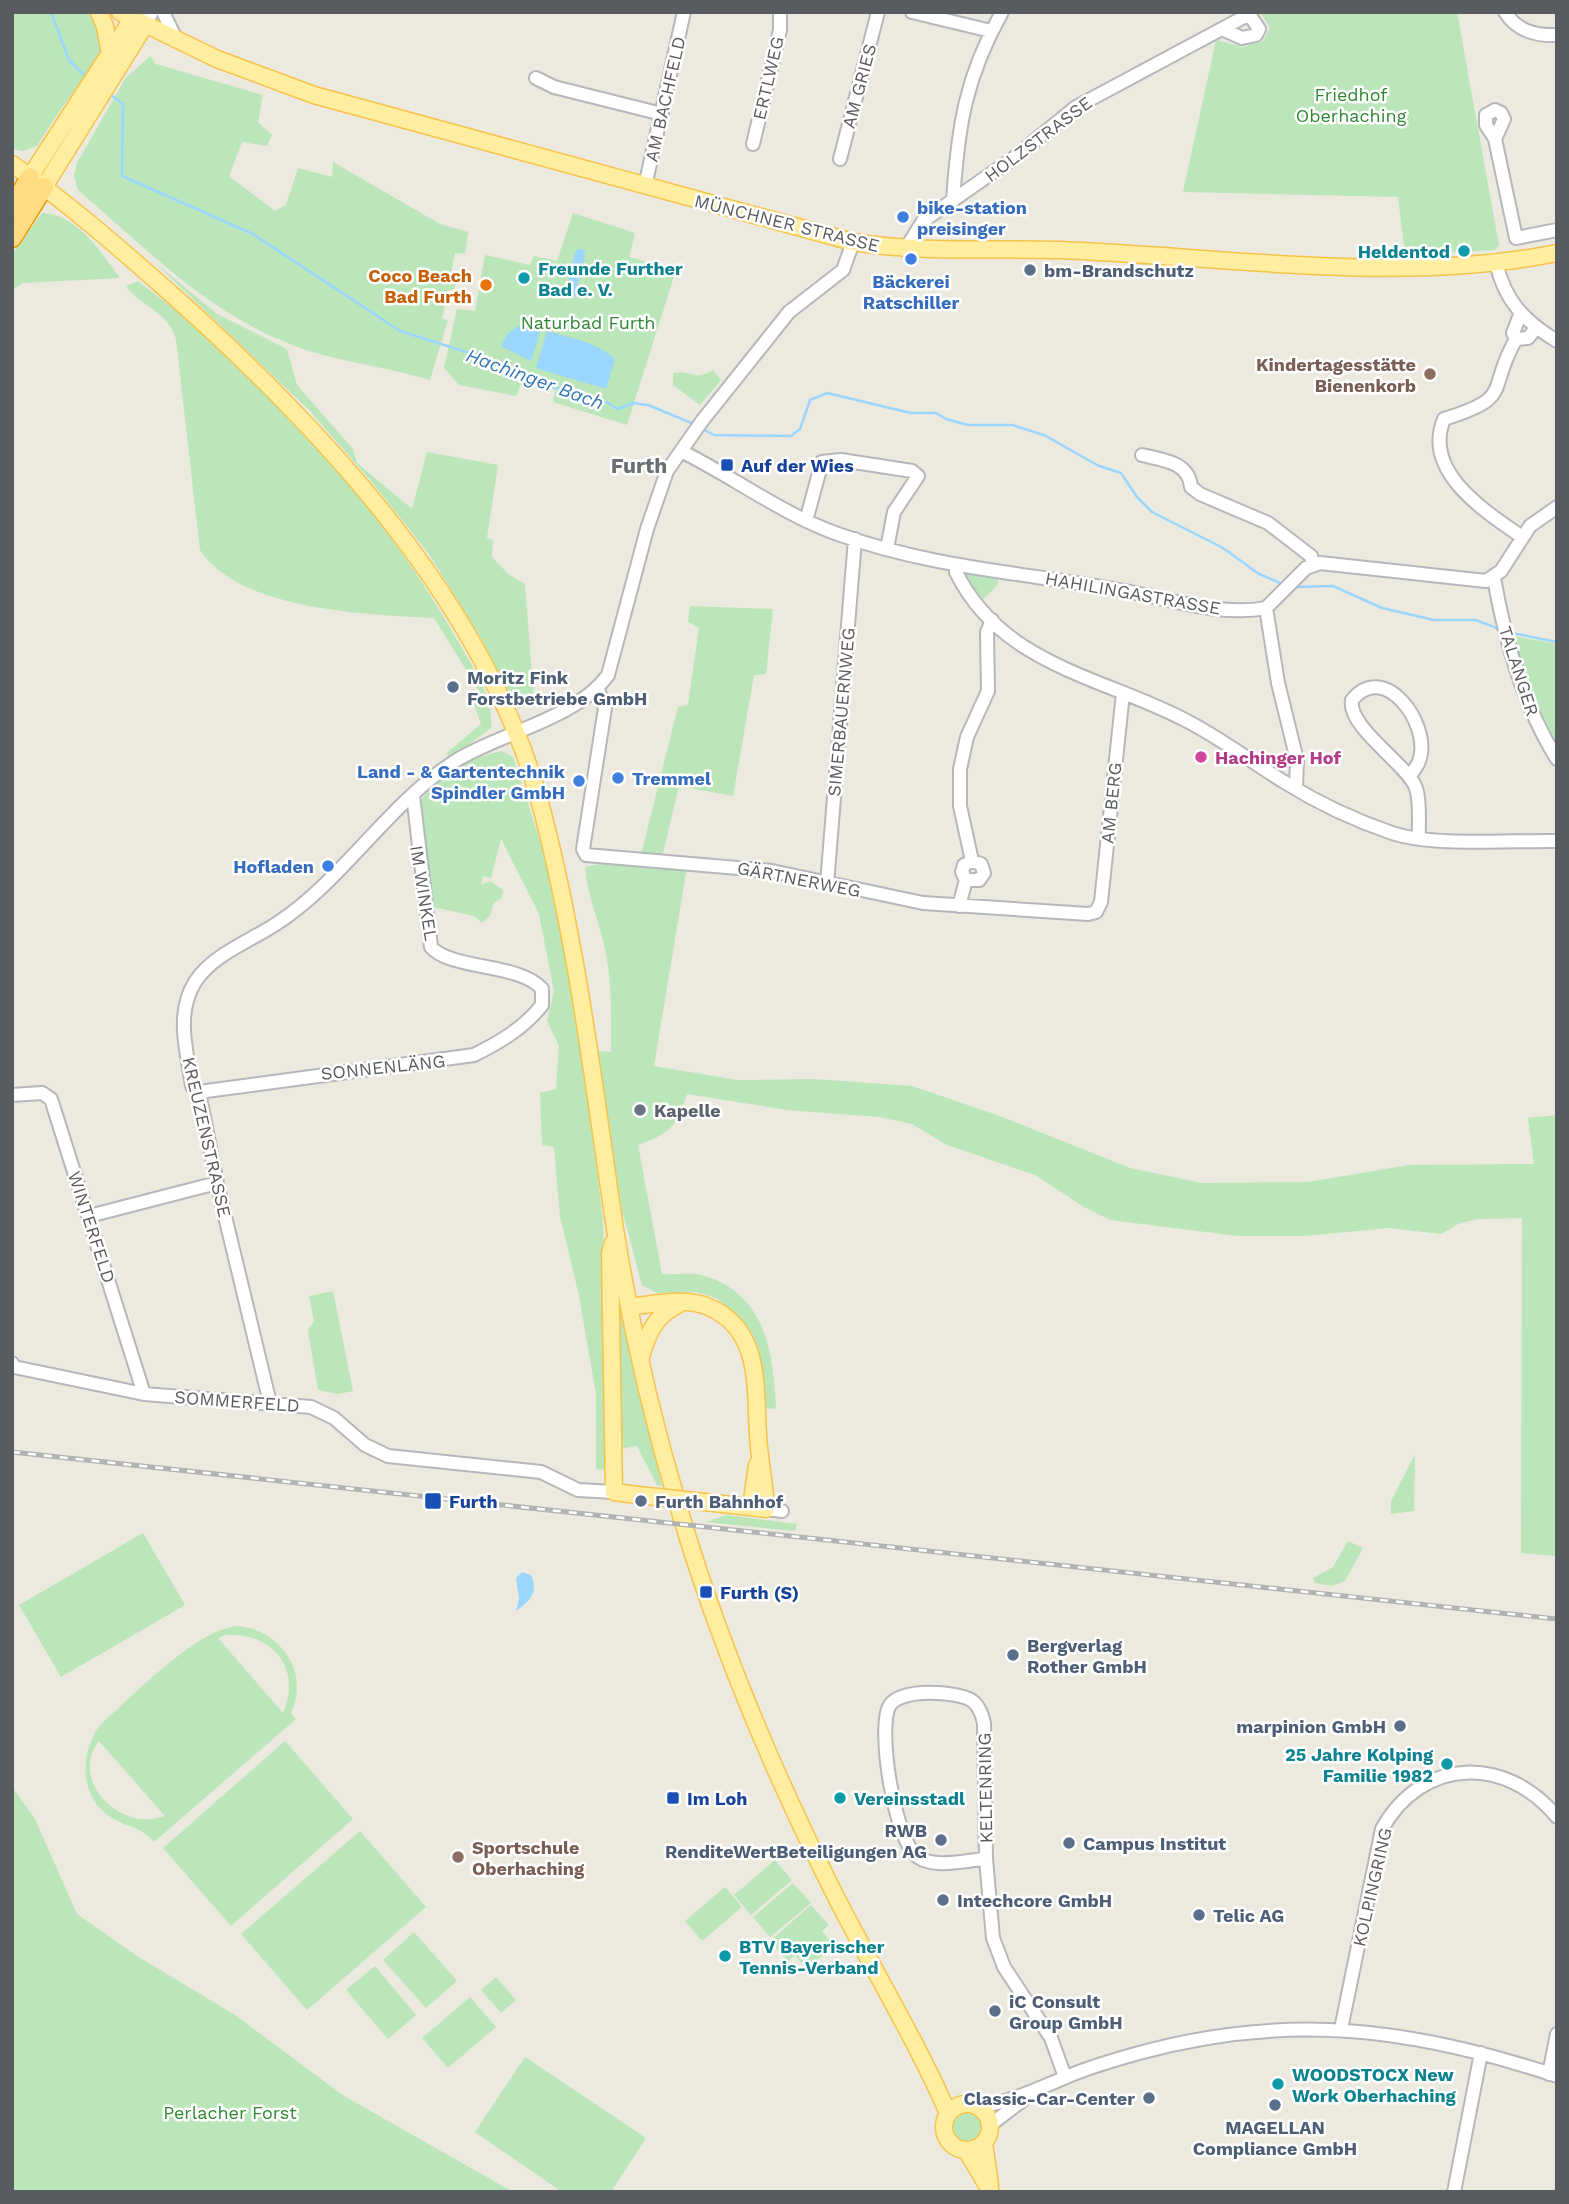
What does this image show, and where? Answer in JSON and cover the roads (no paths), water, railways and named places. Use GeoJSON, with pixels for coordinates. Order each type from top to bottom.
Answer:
{"type":"FeatureCollection","features":[{"type":"Feature","properties":{"kind":"highway"},"geometry":{"type":"LineString","coordinates":[[12,208],[37,182]]}},
{"type":"Feature","properties":{"kind":"highway"},"geometry":{"type":"LineString","coordinates":[[12,238],[37,182]]}},
{"type":"Feature","properties":{"kind":"main road"},"geometry":{"type":"LineString","coordinates":[[99,12],[106,26],[110,54]]}},
{"type":"Feature","properties":{"kind":"main road"},"geometry":{"type":"LineString","coordinates":[[97,86],[110,54],[137,16]]}},
{"type":"Feature","properties":{"kind":"main road"},"geometry":{"type":"LineString","coordinates":[[37,182],[137,16]]}},
{"type":"Feature","properties":{"kind":"main road","name":"MÜNCHNER STRASSE"},"geometry":{"type":"LineString","coordinates":[[137,16],[184,45],[314,95],[853,242],[905,250],[1058,250],[1328,266],[1496,263],[1557,253]]}},
{"type":"Feature","properties":{"kind":"main road"},"geometry":{"type":"LineString","coordinates":[[12,164],[37,182],[237,353],[362,487],[426,572],[467,637],[514,732],[541,805],[567,921],[582,997],[629,1307],[680,1513],[744,1698],[825,1876],[884,1990],[954,2109]]}},
{"type":"Feature","properties":{"kind":"main road"},"geometry":{"type":"LineString","coordinates":[[616,1232],[610,1253],[614,1492],[766,1509],[754,1375],[747,1342],[726,1317],[709,1307],[683,1302],[629,1307]]}},
{"type":"Feature","properties":{"kind":"main road"},"geometry":{"type":"LineString","coordinates":[[641,1359],[650,1330],[658,1318],[683,1302]]}},
{"type":"Feature","properties":{"kind":"main road"},"geometry":{"type":"LineString","coordinates":[[954,2109],[979,2107],[987,2115],[990,2125],[984,2143],[991,2191]]}},
{"type":"Feature","properties":{"kind":"main road"},"geometry":{"type":"LineString","coordinates":[[954,2109],[943,2125],[946,2137],[954,2147],[966,2150],[984,2143]]}},
{"type":"Feature","properties":{"kind":"main road"},"geometry":{"type":"LineString","coordinates":[[966,2150],[991,2191]]}},
{"type":"Feature","properties":{"kind":"street"},"geometry":{"type":"LineString","coordinates":[[163,12],[184,45]]}},
{"type":"Feature","properties":{"kind":"street","name":"AM BACHFELD"},"geometry":{"type":"LineString","coordinates":[[645,186],[684,12]]}},
{"type":"Feature","properties":{"kind":"street","name":"ERTLWEG"},"geometry":{"type":"LineString","coordinates":[[753,144],[780,30],[779,12]]}},
{"type":"Feature","properties":{"kind":"street","name":"AM GRIES"},"geometry":{"type":"LineString","coordinates":[[840,159],[878,12]]}},
{"type":"Feature","properties":{"kind":"street"},"geometry":{"type":"LineString","coordinates":[[912,12],[991,31]]}},
{"type":"Feature","properties":{"kind":"street"},"geometry":{"type":"LineString","coordinates":[[953,201],[962,108],[974,68],[1002,12]]}},
{"type":"Feature","properties":{"kind":"street"},"geometry":{"type":"LineString","coordinates":[[1505,12],[1522,29],[1540,36],[1557,35]]}},
{"type":"Feature","properties":{"kind":"street","name":"HOLZSTRASSE"},"geometry":{"type":"LineString","coordinates":[[905,250],[923,221],[1089,98],[1224,30]]}},
{"type":"Feature","properties":{"kind":"street"},"geometry":{"type":"LineString","coordinates":[[536,78],[554,87],[662,114]]}},
{"type":"Feature","properties":{"kind":"street"},"geometry":{"type":"LineString","coordinates":[[1495,139],[1516,238],[1557,230]]}},
{"type":"Feature","properties":{"kind":"street"},"geometry":{"type":"LineString","coordinates":[[598,689],[612,663],[662,481],[698,426],[789,312],[843,270],[853,242]]}},
{"type":"Feature","properties":{"kind":"street"},"geometry":{"type":"LineString","coordinates":[[1496,263],[1501,284],[1520,315],[1557,341]]}},
{"type":"Feature","properties":{"kind":"street"},"geometry":{"type":"LineString","coordinates":[[1520,315],[1513,332],[1516,339],[1497,392],[1476,409],[1444,419],[1437,434],[1440,455],[1460,486],[1479,506],[1522,537]]}},
{"type":"Feature","properties":{"kind":"street"},"geometry":{"type":"LineString","coordinates":[[1516,339],[1528,338],[1536,328]]}},
{"type":"Feature","properties":{"kind":"street","name":"HAHILINGASTRASSE"},"geometry":{"type":"LineString","coordinates":[[681,451],[806,521],[887,549],[956,566],[1068,581],[1231,610],[1266,608]]}},
{"type":"Feature","properties":{"kind":"street"},"geometry":{"type":"LineString","coordinates":[[1142,455],[1185,468],[1190,474],[1191,487],[1200,494],[1268,523],[1311,556],[1313,565]]}},
{"type":"Feature","properties":{"kind":"street"},"geometry":{"type":"LineString","coordinates":[[806,521],[822,461],[841,460],[912,471],[918,476],[894,512],[887,549]]}},
{"type":"Feature","properties":{"kind":"street"},"geometry":{"type":"LineString","coordinates":[[1296,789],[1297,760],[1278,683],[1266,608],[1313,565],[1330,564],[1476,582],[1494,578],[1522,537],[1539,518],[1557,507]]}},
{"type":"Feature","properties":{"kind":"street","name":"SIMERBAUERNWEG"},"geometry":{"type":"LineString","coordinates":[[827,884],[855,540]]}},
{"type":"Feature","properties":{"kind":"street"},"geometry":{"type":"LineString","coordinates":[[956,566],[964,590],[992,620],[1056,667],[1186,720],[1296,789],[1392,833],[1419,839],[1557,841]]}},
{"type":"Feature","properties":{"kind":"street","name":"TALANGER"},"geometry":{"type":"LineString","coordinates":[[1494,578],[1505,629],[1527,701],[1557,759]]}},
{"type":"Feature","properties":{"kind":"street"},"geometry":{"type":"LineString","coordinates":[[959,906],[966,880],[976,882],[982,877],[983,867],[972,861],[960,806],[960,769],[967,737],[988,691],[987,632],[992,620]]}},
{"type":"Feature","properties":{"kind":"street"},"geometry":{"type":"LineString","coordinates":[[1409,777],[1421,755],[1420,731],[1416,721],[1397,694],[1390,690],[1367,688],[1359,692],[1352,700],[1353,711],[1381,750],[1409,777],[1416,788],[1419,839]]}},
{"type":"Feature","properties":{"kind":"street","name":"KREUZENSTRASSE"},"geometry":{"type":"LineString","coordinates":[[271,1403],[217,1183],[183,1017],[195,981],[222,957],[291,914],[413,795],[458,760],[581,702],[598,689]]}},
{"type":"Feature","properties":{"kind":"street","name":"GÄRTNERWEG"},"geometry":{"type":"LineString","coordinates":[[598,689],[605,708],[583,849],[586,855],[738,866],[923,903],[1088,914],[1096,912]]}},
{"type":"Feature","properties":{"kind":"street","name":"AM BERG"},"geometry":{"type":"LineString","coordinates":[[1096,912],[1101,902],[1123,693]]}},
{"type":"Feature","properties":{"kind":"street","name":"IM WINKEL"},"geometry":{"type":"LineString","coordinates":[[413,795],[431,947],[444,955],[530,979],[542,989],[544,997]]}},
{"type":"Feature","properties":{"kind":"street","name":"SONNENLÄNG"},"geometry":{"type":"LineString","coordinates":[[196,1089],[474,1055],[502,1041],[521,1027],[542,1005],[544,997]]}},
{"type":"Feature","properties":{"kind":"street","name":"WINTERFELD"},"geometry":{"type":"LineString","coordinates":[[12,1095],[42,1093],[51,1099],[144,1394]]}},
{"type":"Feature","properties":{"kind":"street"},"geometry":{"type":"LineString","coordinates":[[89,1216],[217,1183]]}},
{"type":"Feature","properties":{"kind":"street","name":"SOMMERFELD"},"geometry":{"type":"LineString","coordinates":[[12,1363],[14,1367],[144,1394],[241,1404],[271,1403],[311,1407],[324,1411],[365,1446],[388,1456],[541,1472],[578,1490],[614,1492]]}},
{"type":"Feature","properties":{"kind":"street","name":"KELTENRING"},"geometry":{"type":"LineString","coordinates":[[986,1859],[934,1863],[917,1857],[907,1844],[890,1782],[886,1736],[886,1713],[892,1702],[902,1695],[918,1693],[962,1697],[974,1701],[980,1710],[984,1723],[988,1907],[996,1950],[1051,2038],[1065,2077]]}},
{"type":"Feature","properties":{"kind":"street","name":"KOLPINGRING"},"geometry":{"type":"LineString","coordinates":[[1341,2029],[1382,1829],[1393,1808],[1406,1796],[1437,1777],[1485,1773],[1520,1783],[1544,1801],[1557,1817]]}},
{"type":"Feature","properties":{"kind":"street"},"geometry":{"type":"LineString","coordinates":[[990,2125],[1032,2094],[1065,2077],[1130,2056],[1211,2037],[1254,2031],[1341,2029],[1418,2039],[1481,2053],[1553,2075],[1557,2034]]}},
{"type":"Feature","properties":{"kind":"street"},"geometry":{"type":"LineString","coordinates":[[1454,2192],[1481,2053]]}},
{"type":"Feature","properties":{"kind":"street"},"geometry":{"type":"LineString","coordinates":[[979,2107],[1032,2094]]}},
{"type":"Feature","properties":{"kind":"water"},"geometry":{"type":"Polygon","coordinates":[[[523,323],[542,326],[531,361],[501,346],[508,333],[523,323]]]}},
{"type":"Feature","properties":{"kind":"water"},"geometry":{"type":"Polygon","coordinates":[[[547,331],[592,345],[615,359],[606,389],[536,368],[547,331]]]}},
{"type":"Feature","properties":{"kind":"water"},"geometry":{"type":"Polygon","coordinates":[[[522,1572],[531,1575],[534,1586],[532,1596],[516,1611],[519,1598],[516,1578],[522,1572]]]}},
{"type":"Feature","properties":{"kind":"waterway","name":"Hachinger Bach"},"geometry":{"type":"LineString","coordinates":[[51,12],[69,60],[88,79]]}},
{"type":"Feature","properties":{"kind":"waterway","name":"Hachinger Bach"},"geometry":{"type":"LineString","coordinates":[[108,93],[123,104],[122,176],[253,234],[400,331],[482,357],[569,393],[606,402],[618,409],[633,403],[648,405],[694,424]]}},
{"type":"Feature","properties":{"kind":"waterway"},"geometry":{"type":"LineString","coordinates":[[570,294],[580,254]]}},
{"type":"Feature","properties":{"kind":"waterway","name":"Hachinger Bach"},"geometry":{"type":"LineString","coordinates":[[703,429],[714,435],[791,436],[800,429],[810,400],[827,393],[911,413],[936,413],[946,419],[968,425],[1012,425],[1044,435],[1099,466],[1121,473],[1137,497],[1152,512],[1223,548],[1259,574],[1285,585]]}},
{"type":"Feature","properties":{"kind":"waterway","name":"Hachinger Bach"},"geometry":{"type":"LineString","coordinates":[[1295,587],[1333,586],[1382,608],[1434,620],[1476,620],[1499,629]]}},
{"type":"Feature","properties":{"kind":"waterway","name":"Hachinger Bach"},"geometry":{"type":"LineString","coordinates":[[1512,633],[1557,642]]}},
{"type":"Feature","properties":{"kind":"railway"},"geometry":{"type":"LineString","coordinates":[[12,1452],[1557,1619]]}},
{"type":"Feature","properties":{"kind":"place","name":"bike-station preisinger"},"geometry":{"type":"Point","coordinates":[903,217]}},
{"type":"Feature","properties":{"kind":"place","name":"Heldentod"},"geometry":{"type":"Point","coordinates":[1464,251]}},
{"type":"Feature","properties":{"kind":"place","name":"Bäckerei Ratschiller"},"geometry":{"type":"Point","coordinates":[911,259]}},
{"type":"Feature","properties":{"kind":"place","name":"bm-Brandschutz"},"geometry":{"type":"Point","coordinates":[1030,270]}},
{"type":"Feature","properties":{"kind":"place","name":"Freunde Further Bad e. V."},"geometry":{"type":"Point","coordinates":[524,278]}},
{"type":"Feature","properties":{"kind":"place","name":"Coco Beach Bad Furth"},"geometry":{"type":"Point","coordinates":[486,285]}},
{"type":"Feature","properties":{"kind":"place","name":"Kindertagesstätte Bienenkorb"},"geometry":{"type":"Point","coordinates":[1430,374]}},
{"type":"Feature","properties":{"kind":"place","name":"Auf der Wies"},"geometry":{"type":"Point","coordinates":[727,465]}},
{"type":"Feature","properties":{"kind":"place","name":"Moritz Fink Forstbetriebe GmbH"},"geometry":{"type":"Point","coordinates":[453,687]}},
{"type":"Feature","properties":{"kind":"place","name":"Hachinger Hof"},"geometry":{"type":"Point","coordinates":[1201,757]}},
{"type":"Feature","properties":{"kind":"place","name":"Tremmel"},"geometry":{"type":"Point","coordinates":[618,778]}},
{"type":"Feature","properties":{"kind":"place","name":"Land - & Gartentechnik Spindler GmbH"},"geometry":{"type":"Point","coordinates":[579,781]}},
{"type":"Feature","properties":{"kind":"place","name":"Hofladen"},"geometry":{"type":"Point","coordinates":[328,866]}},
{"type":"Feature","properties":{"kind":"place","name":"Kapelle"},"geometry":{"type":"Point","coordinates":[640,1110]}},
{"type":"Feature","properties":{"kind":"place","name":"Furth"},"geometry":{"type":"Point","coordinates":[433,1501]}},
{"type":"Feature","properties":{"kind":"place","name":"Furth Bahnhof"},"geometry":{"type":"Point","coordinates":[641,1501]}},
{"type":"Feature","properties":{"kind":"place","name":"Furth (S)"},"geometry":{"type":"Point","coordinates":[706,1592]}},
{"type":"Feature","properties":{"kind":"place","name":"Bergverlag Rother GmbH"},"geometry":{"type":"Point","coordinates":[1013,1655]}},
{"type":"Feature","properties":{"kind":"place","name":"marpinion GmbH"},"geometry":{"type":"Point","coordinates":[1400,1726]}},
{"type":"Feature","properties":{"kind":"place","name":"25 Jahre Kolping Familie 1982"},"geometry":{"type":"Point","coordinates":[1447,1764]}},
{"type":"Feature","properties":{"kind":"place","name":"Im Loh"},"geometry":{"type":"Point","coordinates":[673,1798]}},
{"type":"Feature","properties":{"kind":"place","name":"Vereinsstadl"},"geometry":{"type":"Point","coordinates":[840,1798]}},
{"type":"Feature","properties":{"kind":"place","name":"RWB RenditeWertBeteiligungen AG"},"geometry":{"type":"Point","coordinates":[941,1840]}},
{"type":"Feature","properties":{"kind":"place","name":"Campus Institut"},"geometry":{"type":"Point","coordinates":[1069,1843]}},
{"type":"Feature","properties":{"kind":"place","name":"Sportschule Oberhaching"},"geometry":{"type":"Point","coordinates":[458,1857]}},
{"type":"Feature","properties":{"kind":"place","name":"Intechcore GmbH"},"geometry":{"type":"Point","coordinates":[943,1900]}},
{"type":"Feature","properties":{"kind":"place","name":"Telic AG"},"geometry":{"type":"Point","coordinates":[1199,1915]}},
{"type":"Feature","properties":{"kind":"place","name":"BTV Bayerischer Tennis-Verband"},"geometry":{"type":"Point","coordinates":[725,1956]}},
{"type":"Feature","properties":{"kind":"place","name":"iC Consult Group GmbH"},"geometry":{"type":"Point","coordinates":[995,2011]}},
{"type":"Feature","properties":{"kind":"place","name":"WOODSTOCX New Work Oberhaching"},"geometry":{"type":"Point","coordinates":[1278,2084]}},
{"type":"Feature","properties":{"kind":"place","name":"Classic-Car-Center"},"geometry":{"type":"Point","coordinates":[1149,2098]}},
{"type":"Feature","properties":{"kind":"place","name":"MAGELLAN Compliance GmbH"},"geometry":{"type":"Point","coordinates":[1275,2105]}},
{"type":"Feature","properties":{"kind":"district","name":"Furth"},"geometry":{"type":"Point","coordinates":[639,465]}},
{"type":"Feature","properties":{"kind":"park label","name":"Friedhof Oberhaching"},"geometry":{"type":"Point","coordinates":[1351,104]}},
{"type":"Feature","properties":{"kind":"park label","name":"Naturbad Furth"},"geometry":{"type":"Point","coordinates":[588,322]}},
{"type":"Feature","properties":{"kind":"park label","name":"Perlacher Forst"},"geometry":{"type":"Point","coordinates":[230,2112]}}]}
